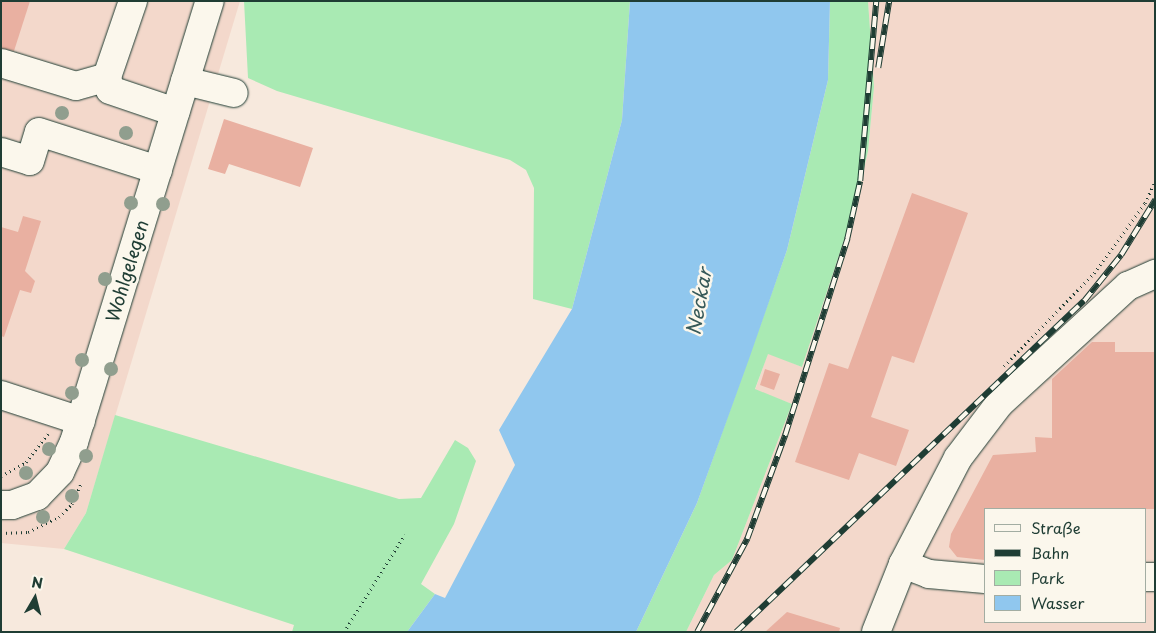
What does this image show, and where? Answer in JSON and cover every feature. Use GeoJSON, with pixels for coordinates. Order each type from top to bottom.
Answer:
{"type":"FeatureCollection","features":[{"type":"Feature","properties":{"kind":"street"},"geometry":{"type":"LineString","coordinates":[[133,1],[107,77],[110,90],[175,112]]}},
{"type":"Feature","properties":{"kind":"street","name":"Wohlgelegen"},"geometry":{"type":"LineString","coordinates":[[1,505],[37,496],[60,472],[69,417],[158,170],[210,1]]}},
{"type":"Feature","properties":{"kind":"street"},"geometry":{"type":"LineString","coordinates":[[1,62],[76,86],[107,77]]}},
{"type":"Feature","properties":{"kind":"street"},"geometry":{"type":"LineString","coordinates":[[185,81],[234,94]]}},
{"type":"Feature","properties":{"kind":"street"},"geometry":{"type":"LineString","coordinates":[[1,152],[30,161],[39,132],[158,170]]}},
{"type":"Feature","properties":{"kind":"street"},"geometry":{"type":"LineString","coordinates":[[876,632],[903,564],[958,458],[1002,402],[1128,286],[1155,274]]}},
{"type":"Feature","properties":{"kind":"street"},"geometry":{"type":"LineString","coordinates":[[1,395],[69,417]]}},
{"type":"Feature","properties":{"kind":"street"},"geometry":{"type":"LineString","coordinates":[[903,564],[929,574],[984,579]]}},
{"type":"Feature","properties":{"kind":"path"},"geometry":{"type":"LineString","coordinates":[[999,371],[1094,273],[1145,203],[1155,182]]}},
{"type":"Feature","properties":{"kind":"path"},"geometry":{"type":"LineString","coordinates":[[1,476],[26,462],[69,417]]}},
{"type":"Feature","properties":{"kind":"path"},"geometry":{"type":"LineString","coordinates":[[344,632],[405,534]]}},
{"type":"Feature","properties":{"kind":"shaded area"},"geometry":{"type":"Polygon","coordinates":[[[1,1],[240,1],[86,513],[64,549],[1,543],[1,1]]]}},
{"type":"Feature","properties":{"kind":"shaded area"},"geometry":{"type":"Polygon","coordinates":[[[868,1],[1155,1],[1155,632],[686,632],[714,575],[732,560],[792,404],[755,390],[768,353],[802,367],[855,207],[868,151],[874,87],[868,1]]]}},
{"type":"Feature","properties":{"kind":"green space"},"geometry":{"type":"Polygon","coordinates":[[[244,1],[630,1],[622,120],[572,309],[533,299],[534,188],[526,170],[510,160],[277,91],[248,78],[244,1]]]}},
{"type":"Feature","properties":{"kind":"green space"},"geometry":{"type":"Polygon","coordinates":[[[830,1],[868,1],[874,87],[868,151],[855,207],[802,367],[768,354],[755,389],[792,404],[732,560],[714,575],[686,632],[636,632],[697,503],[787,250],[828,80],[830,1]]]}},
{"type":"Feature","properties":{"kind":"green space"},"geometry":{"type":"Polygon","coordinates":[[[115,415],[399,499],[421,498],[455,440],[468,448],[476,461],[454,524],[421,584],[435,594],[407,632],[292,632],[294,625],[64,549],[86,513],[115,415]]]}},
{"type":"Feature","properties":{"kind":"water","name":"Neckar"},"geometry":{"type":"Polygon","coordinates":[[[630,1],[830,1],[828,80],[787,250],[749,359],[697,503],[636,632],[407,632],[435,594],[445,598],[515,465],[499,430],[572,309],[622,120],[630,1]]]}},
{"type":"Feature","properties":{"kind":"building"},"geometry":{"type":"Polygon","coordinates":[[[1,1],[30,1],[14,51],[1,48],[1,1]]]}},
{"type":"Feature","properties":{"kind":"building"},"geometry":{"type":"Polygon","coordinates":[[[224,119],[313,148],[300,187],[229,164],[225,174],[208,169],[224,119]]]}},
{"type":"Feature","properties":{"kind":"building"},"geometry":{"type":"Polygon","coordinates":[[[912,193],[968,213],[914,363],[892,356],[871,417],[909,430],[896,466],[859,453],[849,480],[795,462],[829,363],[848,369],[912,193]]]}},
{"type":"Feature","properties":{"kind":"building"},"geometry":{"type":"Polygon","coordinates":[[[23,216],[41,221],[25,271],[35,281],[31,293],[20,290],[4,337],[1,336],[1,227],[18,232],[23,216]]]}},
{"type":"Feature","properties":{"kind":"building"},"geometry":{"type":"Polygon","coordinates":[[[1092,342],[1115,342],[1115,352],[1155,352],[1155,509],[984,508],[984,560],[957,557],[949,547],[951,534],[993,455],[1036,452],[1035,437],[1052,438],[1052,379],[1092,342]]]}},
{"type":"Feature","properties":{"kind":"building"},"geometry":{"type":"Polygon","coordinates":[[[765,369],[780,374],[774,390],[760,385],[765,369]]]}},
{"type":"Feature","properties":{"kind":"building"},"geometry":{"type":"Polygon","coordinates":[[[787,612],[840,628],[839,632],[765,632],[787,612]]]}},
{"type":"Feature","properties":{"kind":"railway"},"geometry":{"type":"LineString","coordinates":[[697,632],[747,539],[785,435],[847,239],[860,181],[876,1]]}},
{"type":"Feature","properties":{"kind":"railway"},"geometry":{"type":"LineString","coordinates":[[878,68],[889,1]]}},
{"type":"Feature","properties":{"kind":"railway"},"geometry":{"type":"LineString","coordinates":[[736,632],[1084,301],[1121,255],[1155,200]]}}]}
